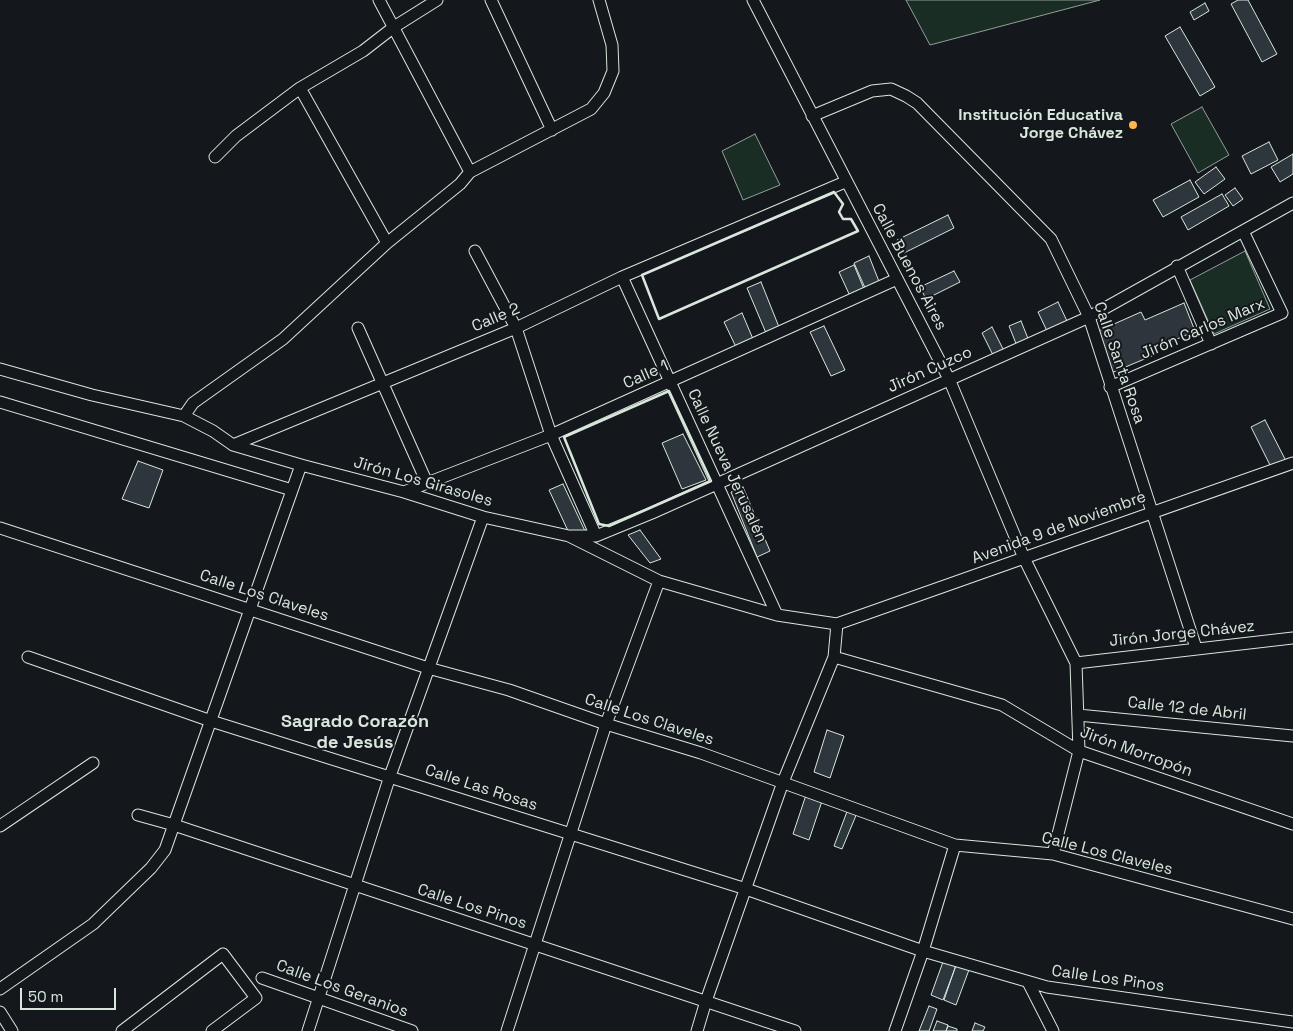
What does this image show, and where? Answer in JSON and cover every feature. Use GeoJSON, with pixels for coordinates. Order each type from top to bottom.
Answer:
{"type":"FeatureCollection","features":[{"type":"Feature","properties":{"kind":"street"},"geometry":{"type":"LineString","coordinates":[[379,0],[470,172]]}},
{"type":"Feature","properties":{"kind":"street"},"geometry":{"type":"LineString","coordinates":[[215,157],[236,136],[300,88],[363,51],[394,27],[437,0]]}},
{"type":"Feature","properties":{"kind":"street"},"geometry":{"type":"LineString","coordinates":[[491,0],[552,130]]}},
{"type":"Feature","properties":{"kind":"street"},"geometry":{"type":"LineString","coordinates":[[184,416],[193,403],[240,369],[255,361],[283,339],[387,243],[460,184],[470,172],[591,108],[604,93],[612,78],[612,45],[599,0]]}},
{"type":"Feature","properties":{"kind":"street","name":"Calle Buenos Aires"},"geometry":{"type":"LineString","coordinates":[[753,0],[845,182],[949,379],[1024,558],[1076,663]]}},
{"type":"Feature","properties":{"kind":"street"},"geometry":{"type":"LineString","coordinates":[[300,88],[387,243]]}},
{"type":"Feature","properties":{"kind":"street","name":"Calle Santa Rosa"},"geometry":{"type":"LineString","coordinates":[[812,116],[872,91],[891,89],[917,102],[1051,239],[1089,317],[1110,387],[1196,648]]}},
{"type":"Feature","properties":{"kind":"street","name":"Calle 2"},"geometry":{"type":"LineString","coordinates":[[233,445],[516,328],[622,277],[845,182]]}},
{"type":"Feature","properties":{"kind":"street","name":"Jirón Cuzco"},"geometry":{"type":"LineString","coordinates":[[569,536],[596,536],[718,484],[1089,317],[1177,266],[1293,203]]}},
{"type":"Feature","properties":{"kind":"street","name":"Jirón Carlos Marx"},"geometry":{"type":"LineString","coordinates":[[1110,387],[1282,313],[1243,231]]}},
{"type":"Feature","properties":{"kind":"street"},"geometry":{"type":"LineString","coordinates":[[475,251],[516,328],[551,435],[596,536]]}},
{"type":"Feature","properties":{"kind":"street"},"geometry":{"type":"LineString","coordinates":[[1177,266],[1210,344]]}},
{"type":"Feature","properties":{"kind":"street","name":"Calle Nueva Jerusalén"},"geometry":{"type":"LineString","coordinates":[[622,277],[777,615]]}},
{"type":"Feature","properties":{"kind":"street","name":"Calle 1"},"geometry":{"type":"LineString","coordinates":[[404,492],[551,435],[897,278]]}},
{"type":"Feature","properties":{"kind":"street"},"geometry":{"type":"LineString","coordinates":[[358,328],[427,483]]}},
{"type":"Feature","properties":{"kind":"street","name":"Jirón Los Girasoles"},"geometry":{"type":"LineString","coordinates":[[0,369],[92,395],[184,416],[213,430],[233,445],[301,465],[404,492],[483,517],[569,536],[659,581],[777,615],[837,624]]}},
{"type":"Feature","properties":{"kind":"street"},"geometry":{"type":"LineString","coordinates":[[0,402],[292,490]]}},
{"type":"Feature","properties":{"kind":"street","name":"Avenida 9 de Noviembre"},"geometry":{"type":"LineString","coordinates":[[837,624],[1293,463]]}},
{"type":"Feature","properties":{"kind":"street"},"geometry":{"type":"LineString","coordinates":[[0,989],[93,924],[151,868],[165,850],[301,465]]}},
{"type":"Feature","properties":{"kind":"street"},"geometry":{"type":"LineString","coordinates":[[308,1031],[390,776],[483,517]]}},
{"type":"Feature","properties":{"kind":"street","name":"Calle Los Claveles"},"geometry":{"type":"LineString","coordinates":[[0,528],[428,668],[509,690],[606,724],[702,754],[955,845],[1053,854],[1293,919]]}},
{"type":"Feature","properties":{"kind":"street"},"geometry":{"type":"LineString","coordinates":[[507,1031],[536,946],[606,724],[659,581]]}},
{"type":"Feature","properties":{"kind":"street"},"geometry":{"type":"LineString","coordinates":[[697,1031],[783,782],[834,657],[837,624]]}},
{"type":"Feature","properties":{"kind":"street","name":"Jirón Jorge Chávez"},"geometry":{"type":"LineString","coordinates":[[1076,663],[1293,638]]}},
{"type":"Feature","properties":{"kind":"street","name":"Jirón Morropón"},"geometry":{"type":"LineString","coordinates":[[834,657],[1002,705],[1079,751],[1293,824]]}},
{"type":"Feature","properties":{"kind":"street","name":"Calle Las Rosas"},"geometry":{"type":"LineString","coordinates":[[28,658],[211,721],[746,889],[923,951]]}},
{"type":"Feature","properties":{"kind":"street"},"geometry":{"type":"LineString","coordinates":[[1053,854],[1079,751],[1076,663]]}},
{"type":"Feature","properties":{"kind":"street","name":"Calle 12 de Abril"},"geometry":{"type":"LineString","coordinates":[[1078,715],[1293,736]]}},
{"type":"Feature","properties":{"kind":"street"},"geometry":{"type":"LineString","coordinates":[[0,826],[93,763]]}},
{"type":"Feature","properties":{"kind":"street","name":"Calle Los Pinos"},"geometry":{"type":"LineString","coordinates":[[138,815],[174,825],[795,1031]]}},
{"type":"Feature","properties":{"kind":"street"},"geometry":{"type":"LineString","coordinates":[[894,1031],[923,951],[955,845]]}},
{"type":"Feature","properties":{"kind":"street","name":"Calle Los Pinos"},"geometry":{"type":"LineString","coordinates":[[923,951],[1047,987],[1293,1022]]}},
{"type":"Feature","properties":{"kind":"street"},"geometry":{"type":"LineString","coordinates":[[122,1031],[223,954],[256,998],[212,1031]]}},
{"type":"Feature","properties":{"kind":"street","name":"Calle Los Geranios"},"geometry":{"type":"LineString","coordinates":[[262,978],[412,1031]]}},
{"type":"Feature","properties":{"kind":"street"},"geometry":{"type":"LineString","coordinates":[[1028,982],[1053,1031]]}},
{"type":"Feature","properties":{"kind":"street"},"geometry":{"type":"LineString","coordinates":[[1,1015],[12,1031]]}},
{"type":"Feature","properties":{"kind":"green space"},"geometry":{"type":"Polygon","coordinates":[[[906,0],[1100,0],[930,45],[906,0]]]}},
{"type":"Feature","properties":{"kind":"green space"},"geometry":{"type":"Polygon","coordinates":[[[1202,107],[1229,155],[1198,173],[1171,124],[1202,107]]]}},
{"type":"Feature","properties":{"kind":"green space"},"geometry":{"type":"Polygon","coordinates":[[[755,134],[780,185],[743,200],[722,151],[755,134]]]}},
{"type":"Feature","properties":{"kind":"green space"},"geometry":{"type":"Polygon","coordinates":[[[1245,251],[1270,309],[1214,334],[1190,280],[1245,251]]]}},
{"type":"Feature","properties":{"kind":"building"},"geometry":{"type":"Polygon","coordinates":[[[1238,0],[1248,0],[1277,54],[1262,62],[1231,4],[1238,0]]]}},
{"type":"Feature","properties":{"kind":"building"},"geometry":{"type":"Polygon","coordinates":[[[1205,3],[1209,11],[1194,20],[1190,12],[1205,3]]]}},
{"type":"Feature","properties":{"kind":"building"},"geometry":{"type":"Polygon","coordinates":[[[1180,27],[1215,87],[1200,96],[1165,36],[1180,27]]]}},
{"type":"Feature","properties":{"kind":"building"},"geometry":{"type":"Polygon","coordinates":[[[1269,142],[1278,160],[1251,174],[1242,156],[1269,142]]]}},
{"type":"Feature","properties":{"kind":"building"},"geometry":{"type":"Polygon","coordinates":[[[1293,154],[1293,174],[1280,182],[1271,167],[1293,154]]]}},
{"type":"Feature","properties":{"kind":"building"},"geometry":{"type":"Polygon","coordinates":[[[1216,167],[1225,179],[1204,194],[1195,182],[1216,167]]]}},
{"type":"Feature","properties":{"kind":"building"},"geometry":{"type":"Polygon","coordinates":[[[1190,180],[1199,197],[1163,217],[1153,200],[1190,180]]]}},
{"type":"Feature","properties":{"kind":"building"},"geometry":{"type":"Polygon","coordinates":[[[1235,188],[1243,199],[1233,206],[1225,195],[1235,188]]]}},
{"type":"Feature","properties":{"kind":"building"},"geometry":{"type":"Polygon","coordinates":[[[1222,194],[1229,206],[1188,230],[1181,217],[1222,194]]]}},
{"type":"Feature","properties":{"kind":"building"},"geometry":{"type":"Polygon","coordinates":[[[948,215],[954,228],[904,253],[897,240],[948,215]]]}},
{"type":"Feature","properties":{"kind":"building"},"geometry":{"type":"Polygon","coordinates":[[[869,256],[880,284],[866,290],[854,263],[869,256]]]}},
{"type":"Feature","properties":{"kind":"building"},"geometry":{"type":"Polygon","coordinates":[[[854,265],[864,289],[850,296],[839,272],[854,265]]]}},
{"type":"Feature","properties":{"kind":"building"},"geometry":{"type":"Polygon","coordinates":[[[954,271],[960,282],[926,299],[920,287],[954,271]]]}},
{"type":"Feature","properties":{"kind":"building"},"geometry":{"type":"Polygon","coordinates":[[[761,282],[779,327],[766,333],[747,288],[761,282]]]}},
{"type":"Feature","properties":{"kind":"building"},"geometry":{"type":"Polygon","coordinates":[[[1058,302],[1067,321],[1047,331],[1038,312],[1058,302]]]}},
{"type":"Feature","properties":{"kind":"building"},"geometry":{"type":"Polygon","coordinates":[[[1184,303],[1195,331],[1157,348],[1159,353],[1111,373],[1096,332],[1141,312],[1145,320],[1184,303]]]}},
{"type":"Feature","properties":{"kind":"building"},"geometry":{"type":"Polygon","coordinates":[[[742,313],[753,339],[736,347],[724,322],[742,313]]]}},
{"type":"Feature","properties":{"kind":"building"},"geometry":{"type":"Polygon","coordinates":[[[1021,321],[1029,341],[1017,346],[1009,326],[1021,321]]]}},
{"type":"Feature","properties":{"kind":"building"},"geometry":{"type":"Polygon","coordinates":[[[824,326],[845,370],[831,376],[810,332],[824,326]]]}},
{"type":"Feature","properties":{"kind":"building"},"geometry":{"type":"Polygon","coordinates":[[[992,327],[1003,349],[993,355],[982,333],[992,327]]]}},
{"type":"Feature","properties":{"kind":"building"},"geometry":{"type":"Polygon","coordinates":[[[1265,420],[1286,461],[1272,469],[1251,427],[1265,420]]]}},
{"type":"Feature","properties":{"kind":"building"},"geometry":{"type":"Polygon","coordinates":[[[683,434],[706,480],[682,489],[662,443],[683,434]]]}},
{"type":"Feature","properties":{"kind":"building"},"geometry":{"type":"Polygon","coordinates":[[[138,461],[163,470],[149,508],[122,499],[138,461]]]}},
{"type":"Feature","properties":{"kind":"building"},"geometry":{"type":"Polygon","coordinates":[[[563,484],[585,531],[569,533],[549,490],[563,484]]]}},
{"type":"Feature","properties":{"kind":"building"},"geometry":{"type":"Polygon","coordinates":[[[743,487],[770,551],[757,557],[731,492],[743,487]]]}},
{"type":"Feature","properties":{"kind":"building"},"geometry":{"type":"Polygon","coordinates":[[[640,530],[661,559],[650,563],[628,535],[640,530]]]}},
{"type":"Feature","properties":{"kind":"building"},"geometry":{"type":"Polygon","coordinates":[[[827,730],[844,736],[830,778],[814,772],[827,730]]]}},
{"type":"Feature","properties":{"kind":"building"},"geometry":{"type":"Polygon","coordinates":[[[807,792],[823,798],[809,840],[793,834],[807,792]]]}},
{"type":"Feature","properties":{"kind":"building"},"geometry":{"type":"Polygon","coordinates":[[[848,809],[857,813],[842,849],[834,846],[848,809]]]}},
{"type":"Feature","properties":{"kind":"building"},"geometry":{"type":"Polygon","coordinates":[[[944,959],[957,963],[943,1000],[931,995],[944,959]]]}},
{"type":"Feature","properties":{"kind":"building"},"geometry":{"type":"Polygon","coordinates":[[[957,962],[970,967],[956,1005],[944,1000],[957,962]]]}},
{"type":"Feature","properties":{"kind":"building"},"geometry":{"type":"Polygon","coordinates":[[[929,1006],[937,1009],[929,1031],[919,1031],[929,1006]]]}},
{"type":"Feature","properties":{"kind":"building"},"geometry":{"type":"Polygon","coordinates":[[[937,1021],[948,1025],[946,1031],[933,1031],[937,1021]]]}},
{"type":"Feature","properties":{"kind":"building"},"geometry":{"type":"Polygon","coordinates":[[[975,1023],[985,1027],[983,1031],[972,1031],[975,1023]]]}},
{"type":"Feature","properties":{"kind":"building"},"geometry":{"type":"Polygon","coordinates":[[[948,1026],[957,1029],[957,1031],[946,1031],[948,1026]]]}},
{"type":"Feature","properties":{"kind":"wall"},"geometry":{"type":"LineString","coordinates":[[834,192],[843,204],[839,212],[843,219],[851,219],[858,231],[659,319],[642,275],[834,192]]}},
{"type":"Feature","properties":{"kind":"wall"},"geometry":{"type":"LineString","coordinates":[[669,391],[711,481],[609,526],[599,524],[564,437],[669,391]]}},
{"type":"Feature","properties":{"kind":"place","name":"Institución Educativa Jorge Chávez"},"geometry":{"type":"Point","coordinates":[1133,125]}},
{"type":"Feature","properties":{"kind":"district","name":"Sagrado Corazón de Jesús"},"geometry":{"type":"Point","coordinates":[355,732]}}]}
